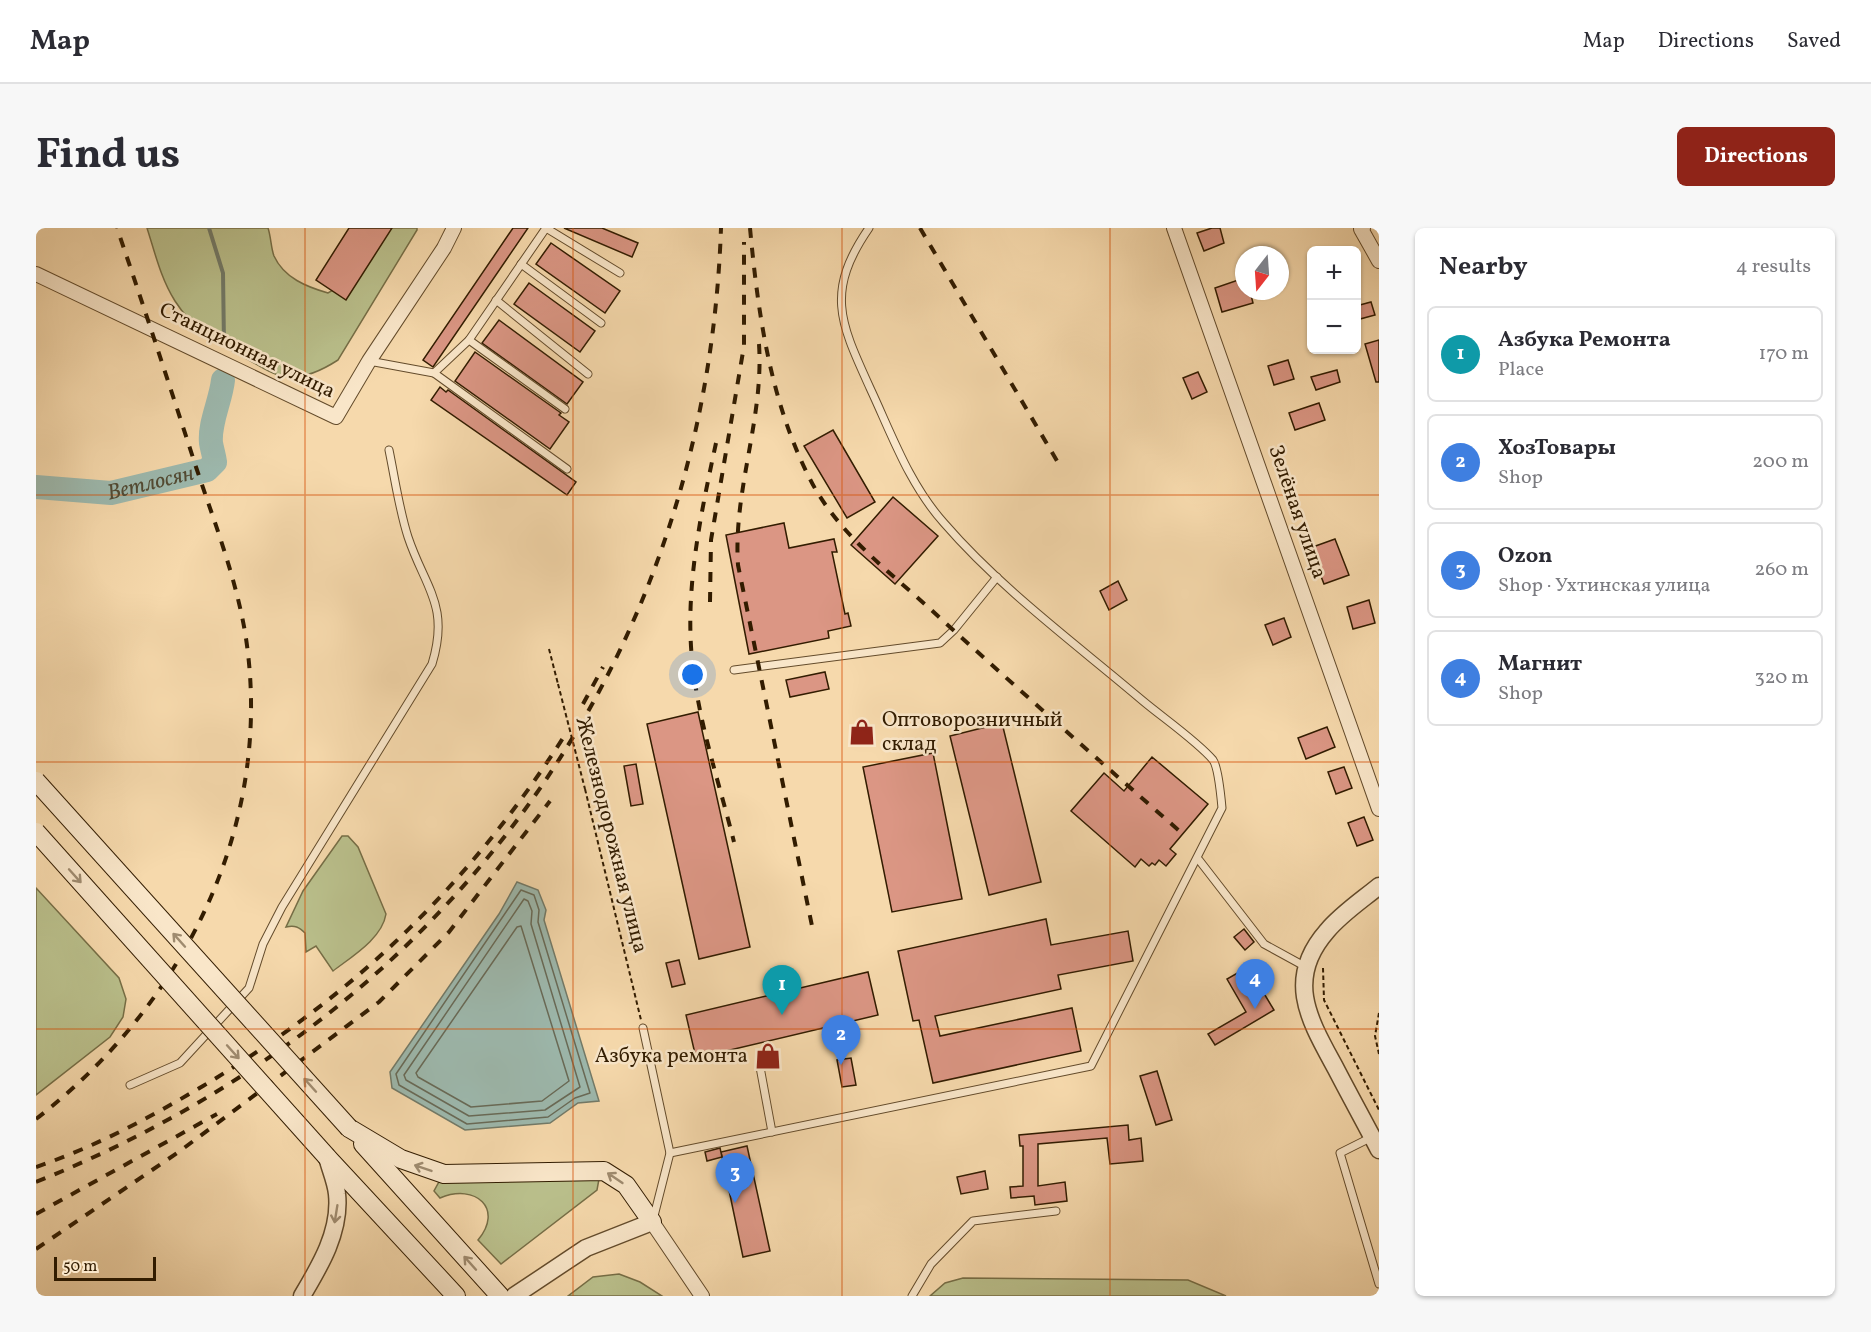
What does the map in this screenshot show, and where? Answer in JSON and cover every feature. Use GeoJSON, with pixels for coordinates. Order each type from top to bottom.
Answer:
{"type":"FeatureCollection","features":[{"type":"Feature","properties":{"kind":"main road"},"geometry":{"type":"LineString","coordinates":[[36,781],[500,1296]]}},
{"type":"Feature","properties":{"kind":"main road"},"geometry":{"type":"LineString","coordinates":[[36,832],[327,1157],[456,1296]]}},
{"type":"Feature","properties":{"kind":"main road"},"geometry":{"type":"LineString","coordinates":[[349,1128],[401,1159],[444,1174],[604,1171],[626,1185],[652,1222]]}},
{"type":"Feature","properties":{"kind":"street","name":"Станционная улица"},"geometry":{"type":"LineString","coordinates":[[36,274],[336,417],[369,361],[444,248],[454,228]]}},
{"type":"Feature","properties":{"kind":"street","name":"Зелёная улица"},"geometry":{"type":"LineString","coordinates":[[1174,228],[1379,809]]}},
{"type":"Feature","properties":{"kind":"street"},"geometry":{"type":"LineString","coordinates":[[1363,228],[1361,229],[1379,261]]}},
{"type":"Feature","properties":{"kind":"street"},"geometry":{"type":"LineString","coordinates":[[1376,1144],[1308,1018],[1304,993],[1306,968],[1326,931],[1379,886]]}},
{"type":"Feature","properties":{"kind":"street"},"geometry":{"type":"LineString","coordinates":[[302,1296],[321,1264],[335,1221],[337,1192],[327,1157]]}},
{"type":"Feature","properties":{"kind":"street"},"geometry":{"type":"LineString","coordinates":[[514,1296],[586,1248],[652,1222],[702,1296]]}},
{"type":"Feature","properties":{"kind":"lane"},"geometry":{"type":"LineString","coordinates":[[434,373],[469,340],[546,228],[620,273]]}},
{"type":"Feature","properties":{"kind":"lane"},"geometry":{"type":"LineString","coordinates":[[670,1153],[1091,1066],[1198,860],[1222,808],[1214,761],[997,577],[944,523],[911,479],[850,339],[841,299],[849,259],[869,228]]}},
{"type":"Feature","properties":{"kind":"lane"},"geometry":{"type":"LineString","coordinates":[[521,264],[601,323]]}},
{"type":"Feature","properties":{"kind":"lane"},"geometry":{"type":"LineString","coordinates":[[496,300],[588,374]]}},
{"type":"Feature","properties":{"kind":"lane"},"geometry":{"type":"LineString","coordinates":[[469,340],[565,409]]}},
{"type":"Feature","properties":{"kind":"lane"},"geometry":{"type":"LineString","coordinates":[[369,361],[434,373],[567,469]]}},
{"type":"Feature","properties":{"kind":"lane"},"geometry":{"type":"LineString","coordinates":[[130,1085],[180,1063],[249,988],[263,944],[282,907],[432,664],[438,646],[438,610],[432,590],[408,537],[390,450]]}},
{"type":"Feature","properties":{"kind":"lane"},"geometry":{"type":"LineString","coordinates":[[734,670],[940,643],[954,630],[997,577]]}},
{"type":"Feature","properties":{"kind":"lane"},"geometry":{"type":"LineString","coordinates":[[1198,860],[1264,944],[1306,968]]}},
{"type":"Feature","properties":{"kind":"lane"},"geometry":{"type":"LineString","coordinates":[[643,1028],[670,1153],[652,1222]]}},
{"type":"Feature","properties":{"kind":"lane"},"geometry":{"type":"LineString","coordinates":[[760,1068],[772,1132]]}},
{"type":"Feature","properties":{"kind":"lane"},"geometry":{"type":"LineString","coordinates":[[1376,1144],[1340,1153],[1379,1284]]}},
{"type":"Feature","properties":{"kind":"lane"},"geometry":{"type":"LineString","coordinates":[[912,1296],[931,1264],[973,1221],[1056,1212]]}},
{"type":"Feature","properties":{"kind":"path","name":"Железнодорожная улица"},"geometry":{"type":"LineString","coordinates":[[549,649],[643,1028]]}},
{"type":"Feature","properties":{"kind":"path"},"geometry":{"type":"LineString","coordinates":[[1323,961],[1324,1000],[1379,1110]]}},
{"type":"Feature","properties":{"kind":"path"},"geometry":{"type":"LineString","coordinates":[[1379,1013],[1375,1036],[1379,1054]]}},
{"type":"Feature","properties":{"kind":"green space"},"geometry":{"type":"Polygon","coordinates":[[[147,228],[268,228],[278,264],[290,276],[312,288],[328,293],[342,285],[386,228],[417,228],[417,230],[338,360],[302,376],[286,377],[263,368],[217,342],[190,321],[166,284],[147,228]]]}},
{"type":"Feature","properties":{"kind":"green space"},"geometry":{"type":"Polygon","coordinates":[[[342,836],[348,836],[358,847],[386,914],[379,931],[372,939],[333,971],[316,946],[306,952],[303,931],[294,926],[286,927],[303,891],[342,836]]]}},
{"type":"Feature","properties":{"kind":"green space"},"geometry":{"type":"Polygon","coordinates":[[[36,888],[119,978],[126,999],[123,1017],[110,1037],[36,1095],[36,888]]]}},
{"type":"Feature","properties":{"kind":"green space"},"geometry":{"type":"Polygon","coordinates":[[[599,1179],[597,1190],[501,1264],[478,1240],[485,1229],[488,1218],[487,1209],[482,1202],[465,1194],[453,1194],[440,1198],[434,1191],[440,1180],[599,1179]]]}},
{"type":"Feature","properties":{"kind":"green space"},"geometry":{"type":"Polygon","coordinates":[[[619,1274],[640,1282],[662,1296],[568,1296],[593,1277],[619,1274]]]}},
{"type":"Feature","properties":{"kind":"green space"},"geometry":{"type":"Polygon","coordinates":[[[963,1278],[1188,1280],[1226,1296],[930,1296],[945,1283],[963,1278]]]}},
{"type":"Feature","properties":{"kind":"water"},"geometry":{"type":"Polygon","coordinates":[[[517,882],[538,890],[546,910],[544,920],[599,1101],[578,1103],[550,1123],[465,1130],[392,1088],[390,1072],[499,914],[517,882]]]}},
{"type":"Feature","properties":{"kind":"building"},"geometry":{"type":"Polygon","coordinates":[[[349,228],[392,228],[346,300],[316,280],[349,228]]]}},
{"type":"Feature","properties":{"kind":"building"},"geometry":{"type":"Polygon","coordinates":[[[513,228],[528,228],[433,367],[423,360],[513,228]]]}},
{"type":"Feature","properties":{"kind":"building"},"geometry":{"type":"Polygon","coordinates":[[[564,228],[602,228],[638,243],[632,257],[564,228]]]}},
{"type":"Feature","properties":{"kind":"building"},"geometry":{"type":"Polygon","coordinates":[[[1220,228],[1224,243],[1204,251],[1197,233],[1220,228]]]}},
{"type":"Feature","properties":{"kind":"building"},"geometry":{"type":"Polygon","coordinates":[[[551,243],[620,291],[605,313],[536,264],[551,243]]]}},
{"type":"Feature","properties":{"kind":"building"},"geometry":{"type":"Polygon","coordinates":[[[1235,281],[1235,300],[1252,300],[1253,303],[1222,312],[1215,288],[1235,281]]]}},
{"type":"Feature","properties":{"kind":"building"},"geometry":{"type":"Polygon","coordinates":[[[529,283],[595,331],[580,352],[514,304],[529,283]]]}},
{"type":"Feature","properties":{"kind":"building"},"geometry":{"type":"Polygon","coordinates":[[[1371,302],[1375,315],[1361,319],[1361,305],[1371,302]]]}},
{"type":"Feature","properties":{"kind":"building"},"geometry":{"type":"Polygon","coordinates":[[[499,320],[583,382],[567,404],[482,343],[499,320]]]}},
{"type":"Feature","properties":{"kind":"building"},"geometry":{"type":"Polygon","coordinates":[[[1379,340],[1379,382],[1376,382],[1365,344],[1379,340]]]}},
{"type":"Feature","properties":{"kind":"building"},"geometry":{"type":"Polygon","coordinates":[[[475,352],[561,413],[559,415],[569,422],[550,449],[455,381],[475,352]]]}},
{"type":"Feature","properties":{"kind":"building"},"geometry":{"type":"Polygon","coordinates":[[[1288,360],[1294,379],[1274,385],[1268,366],[1288,360]]]}},
{"type":"Feature","properties":{"kind":"building"},"geometry":{"type":"Polygon","coordinates":[[[1337,370],[1340,382],[1316,390],[1311,377],[1337,370]]]}},
{"type":"Feature","properties":{"kind":"building"},"geometry":{"type":"Polygon","coordinates":[[[1198,372],[1207,392],[1192,399],[1183,378],[1198,372]]]}},
{"type":"Feature","properties":{"kind":"building"},"geometry":{"type":"Polygon","coordinates":[[[440,387],[446,392],[448,390],[576,482],[567,495],[431,400],[440,387]]]}},
{"type":"Feature","properties":{"kind":"building"},"geometry":{"type":"Polygon","coordinates":[[[1319,403],[1325,420],[1295,430],[1289,413],[1319,403]]]}},
{"type":"Feature","properties":{"kind":"building"},"geometry":{"type":"Polygon","coordinates":[[[833,430],[875,502],[847,518],[804,446],[833,430]]]}},
{"type":"Feature","properties":{"kind":"building"},"geometry":{"type":"Polygon","coordinates":[[[893,497],[938,536],[895,584],[851,545],[893,497]]]}},
{"type":"Feature","properties":{"kind":"building"},"geometry":{"type":"Polygon","coordinates":[[[784,523],[789,548],[834,539],[837,552],[832,552],[845,614],[848,613],[851,626],[828,631],[829,638],[749,654],[726,535],[784,523]]]}},
{"type":"Feature","properties":{"kind":"building"},"geometry":{"type":"Polygon","coordinates":[[[1335,539],[1349,575],[1324,584],[1310,548],[1335,539]]]}},
{"type":"Feature","properties":{"kind":"building"},"geometry":{"type":"Polygon","coordinates":[[[1118,581],[1127,600],[1109,610],[1100,591],[1118,581]]]}},
{"type":"Feature","properties":{"kind":"building"},"geometry":{"type":"Polygon","coordinates":[[[1369,600],[1375,623],[1353,629],[1347,607],[1369,600]]]}},
{"type":"Feature","properties":{"kind":"building"},"geometry":{"type":"Polygon","coordinates":[[[1284,618],[1291,637],[1273,645],[1265,625],[1284,618]]]}},
{"type":"Feature","properties":{"kind":"building"},"geometry":{"type":"Polygon","coordinates":[[[825,672],[829,689],[790,697],[786,680],[825,672]]]}},
{"type":"Feature","properties":{"kind":"building"},"geometry":{"type":"Polygon","coordinates":[[[698,712],[750,947],[699,959],[647,724],[698,712]]]}},
{"type":"Feature","properties":{"kind":"building"},"geometry":{"type":"Polygon","coordinates":[[[1002,723],[1041,882],[989,895],[950,736],[1002,723]]]}},
{"type":"Feature","properties":{"kind":"building"},"geometry":{"type":"Polygon","coordinates":[[[1327,727],[1335,747],[1306,759],[1298,738],[1327,727]]]}},
{"type":"Feature","properties":{"kind":"building"},"geometry":{"type":"Polygon","coordinates":[[[933,753],[962,899],[892,912],[863,767],[933,753]]]}},
{"type":"Feature","properties":{"kind":"building"},"geometry":{"type":"Polygon","coordinates":[[[1152,757],[1208,804],[1170,849],[1176,854],[1166,866],[1159,860],[1155,865],[1152,863],[1149,866],[1141,859],[1135,867],[1071,811],[1104,773],[1124,791],[1152,757]]]}},
{"type":"Feature","properties":{"kind":"building"},"geometry":{"type":"Polygon","coordinates":[[[636,764],[643,804],[631,806],[624,766],[636,764]]]}},
{"type":"Feature","properties":{"kind":"building"},"geometry":{"type":"Polygon","coordinates":[[[1344,767],[1352,788],[1336,794],[1328,772],[1344,767]]]}},
{"type":"Feature","properties":{"kind":"building"},"geometry":{"type":"Polygon","coordinates":[[[1364,817],[1373,840],[1357,846],[1348,823],[1364,817]]]}},
{"type":"Feature","properties":{"kind":"building"},"geometry":{"type":"Polygon","coordinates":[[[1046,919],[1051,945],[1128,931],[1133,961],[1058,975],[1061,989],[935,1016],[940,1036],[1072,1008],[1081,1051],[933,1083],[919,1020],[913,1021],[898,951],[1046,919]]]}},
{"type":"Feature","properties":{"kind":"building"},"geometry":{"type":"Polygon","coordinates":[[[1244,929],[1254,942],[1245,950],[1234,937],[1244,929]]]}},
{"type":"Feature","properties":{"kind":"building"},"geometry":{"type":"Polygon","coordinates":[[[679,960],[685,984],[672,987],[666,963],[679,960]]]}},
{"type":"Feature","properties":{"kind":"building"},"geometry":{"type":"Polygon","coordinates":[[[1248,967],[1274,1010],[1215,1045],[1208,1034],[1246,1012],[1227,979],[1248,967]]]}},
{"type":"Feature","properties":{"kind":"building","name":"Азбука ремонта"},"geometry":{"type":"Polygon","coordinates":[[[868,972],[878,1015],[696,1058],[686,1015],[868,972]]]}},
{"type":"Feature","properties":{"kind":"building"},"geometry":{"type":"Polygon","coordinates":[[[851,1058],[856,1085],[842,1087],[837,1060],[851,1058]]]}},
{"type":"Feature","properties":{"kind":"building"},"geometry":{"type":"Polygon","coordinates":[[[1157,1071],[1172,1120],[1156,1125],[1140,1076],[1157,1071]]]}},
{"type":"Feature","properties":{"kind":"building"},"geometry":{"type":"Polygon","coordinates":[[[1128,1125],[1129,1140],[1141,1138],[1143,1161],[1110,1164],[1107,1138],[1038,1144],[1038,1186],[1065,1182],[1067,1201],[1035,1205],[1034,1196],[1011,1198],[1010,1187],[1023,1186],[1023,1146],[1020,1146],[1019,1135],[1128,1125]]]}},
{"type":"Feature","properties":{"kind":"building"},"geometry":{"type":"Polygon","coordinates":[[[747,1146],[770,1251],[743,1257],[721,1152],[747,1146]]]}},
{"type":"Feature","properties":{"kind":"building"},"geometry":{"type":"Polygon","coordinates":[[[720,1148],[722,1157],[707,1161],[705,1152],[720,1148]]]}},
{"type":"Feature","properties":{"kind":"building"},"geometry":{"type":"Polygon","coordinates":[[[985,1171],[988,1189],[961,1194],[957,1177],[985,1171]]]}},
{"type":"Feature","properties":{"kind":"waterway","name":"Ветлосян"},"geometry":{"type":"LineString","coordinates":[[209,228],[223,273],[224,344]]}},
{"type":"Feature","properties":{"kind":"waterway","name":"Ветлосян"},"geometry":{"type":"LineString","coordinates":[[36,487],[111,493],[207,470],[215,462],[211,435],[223,380]]}},
{"type":"Feature","properties":{"kind":"railway"},"geometry":{"type":"LineString","coordinates":[[36,1119],[89,1073],[136,1021],[176,964],[208,904],[232,839],[246,772],[251,703],[241,611],[224,548],[117,228]]}},
{"type":"Feature","properties":{"kind":"railway"},"geometry":{"type":"LineString","coordinates":[[36,1182],[181,1112],[312,1026],[427,925],[525,809],[605,681],[665,540],[704,389],[721,228]]}},
{"type":"Feature","properties":{"kind":"railway"},"geometry":{"type":"LineString","coordinates":[[750,228],[762,324],[776,388],[796,449],[822,499],[851,536],[886,570],[1184,835]]}},
{"type":"Feature","properties":{"kind":"railway"},"geometry":{"type":"LineString","coordinates":[[920,228],[1060,466]]}},
{"type":"Feature","properties":{"kind":"railway"},"geometry":{"type":"LineString","coordinates":[[710,602],[711,540],[744,346],[744,242]]}},
{"type":"Feature","properties":{"kind":"railway"},"geometry":{"type":"LineString","coordinates":[[759,344],[757,400],[740,509],[738,565],[812,926]]}},
{"type":"Feature","properties":{"kind":"railway"},"geometry":{"type":"LineString","coordinates":[[716,443],[696,550],[690,632],[699,705],[734,842]]}},
{"type":"Feature","properties":{"kind":"railway"},"geometry":{"type":"LineString","coordinates":[[583,704],[603,667]]}},
{"type":"Feature","properties":{"kind":"railway"},"geometry":{"type":"LineString","coordinates":[[36,1167],[121,1131],[203,1086],[310,1014],[359,974],[449,888],[490,840],[565,735]]}},
{"type":"Feature","properties":{"kind":"railway"},"geometry":{"type":"LineString","coordinates":[[36,1249],[180,1151],[379,1002],[449,932],[550,801]]}},
{"type":"Feature","properties":{"kind":"railway"},"geometry":{"type":"LineString","coordinates":[[36,1214],[217,1114]]}},
{"type":"Feature","properties":{"kind":"place","name":"Оптоворозничный склад"},"geometry":{"type":"Point","coordinates":[862,732]}},
{"type":"Feature","properties":{"kind":"place","name":"Магнит"},"geometry":{"type":"Point","coordinates":[1255,1009]}},
{"type":"Feature","properties":{"kind":"place","name":"Азбука Ремонта"},"geometry":{"type":"Point","coordinates":[782,1015]}},
{"type":"Feature","properties":{"kind":"place","name":"Азбука ремонта"},"geometry":{"type":"Point","coordinates":[768,1056]}},
{"type":"Feature","properties":{"kind":"place","name":"ХозТовары"},"geometry":{"type":"Point","coordinates":[841,1065]}},
{"type":"Feature","properties":{"kind":"place","name":"Ozon"},"geometry":{"type":"Point","coordinates":[735,1203]}}]}
